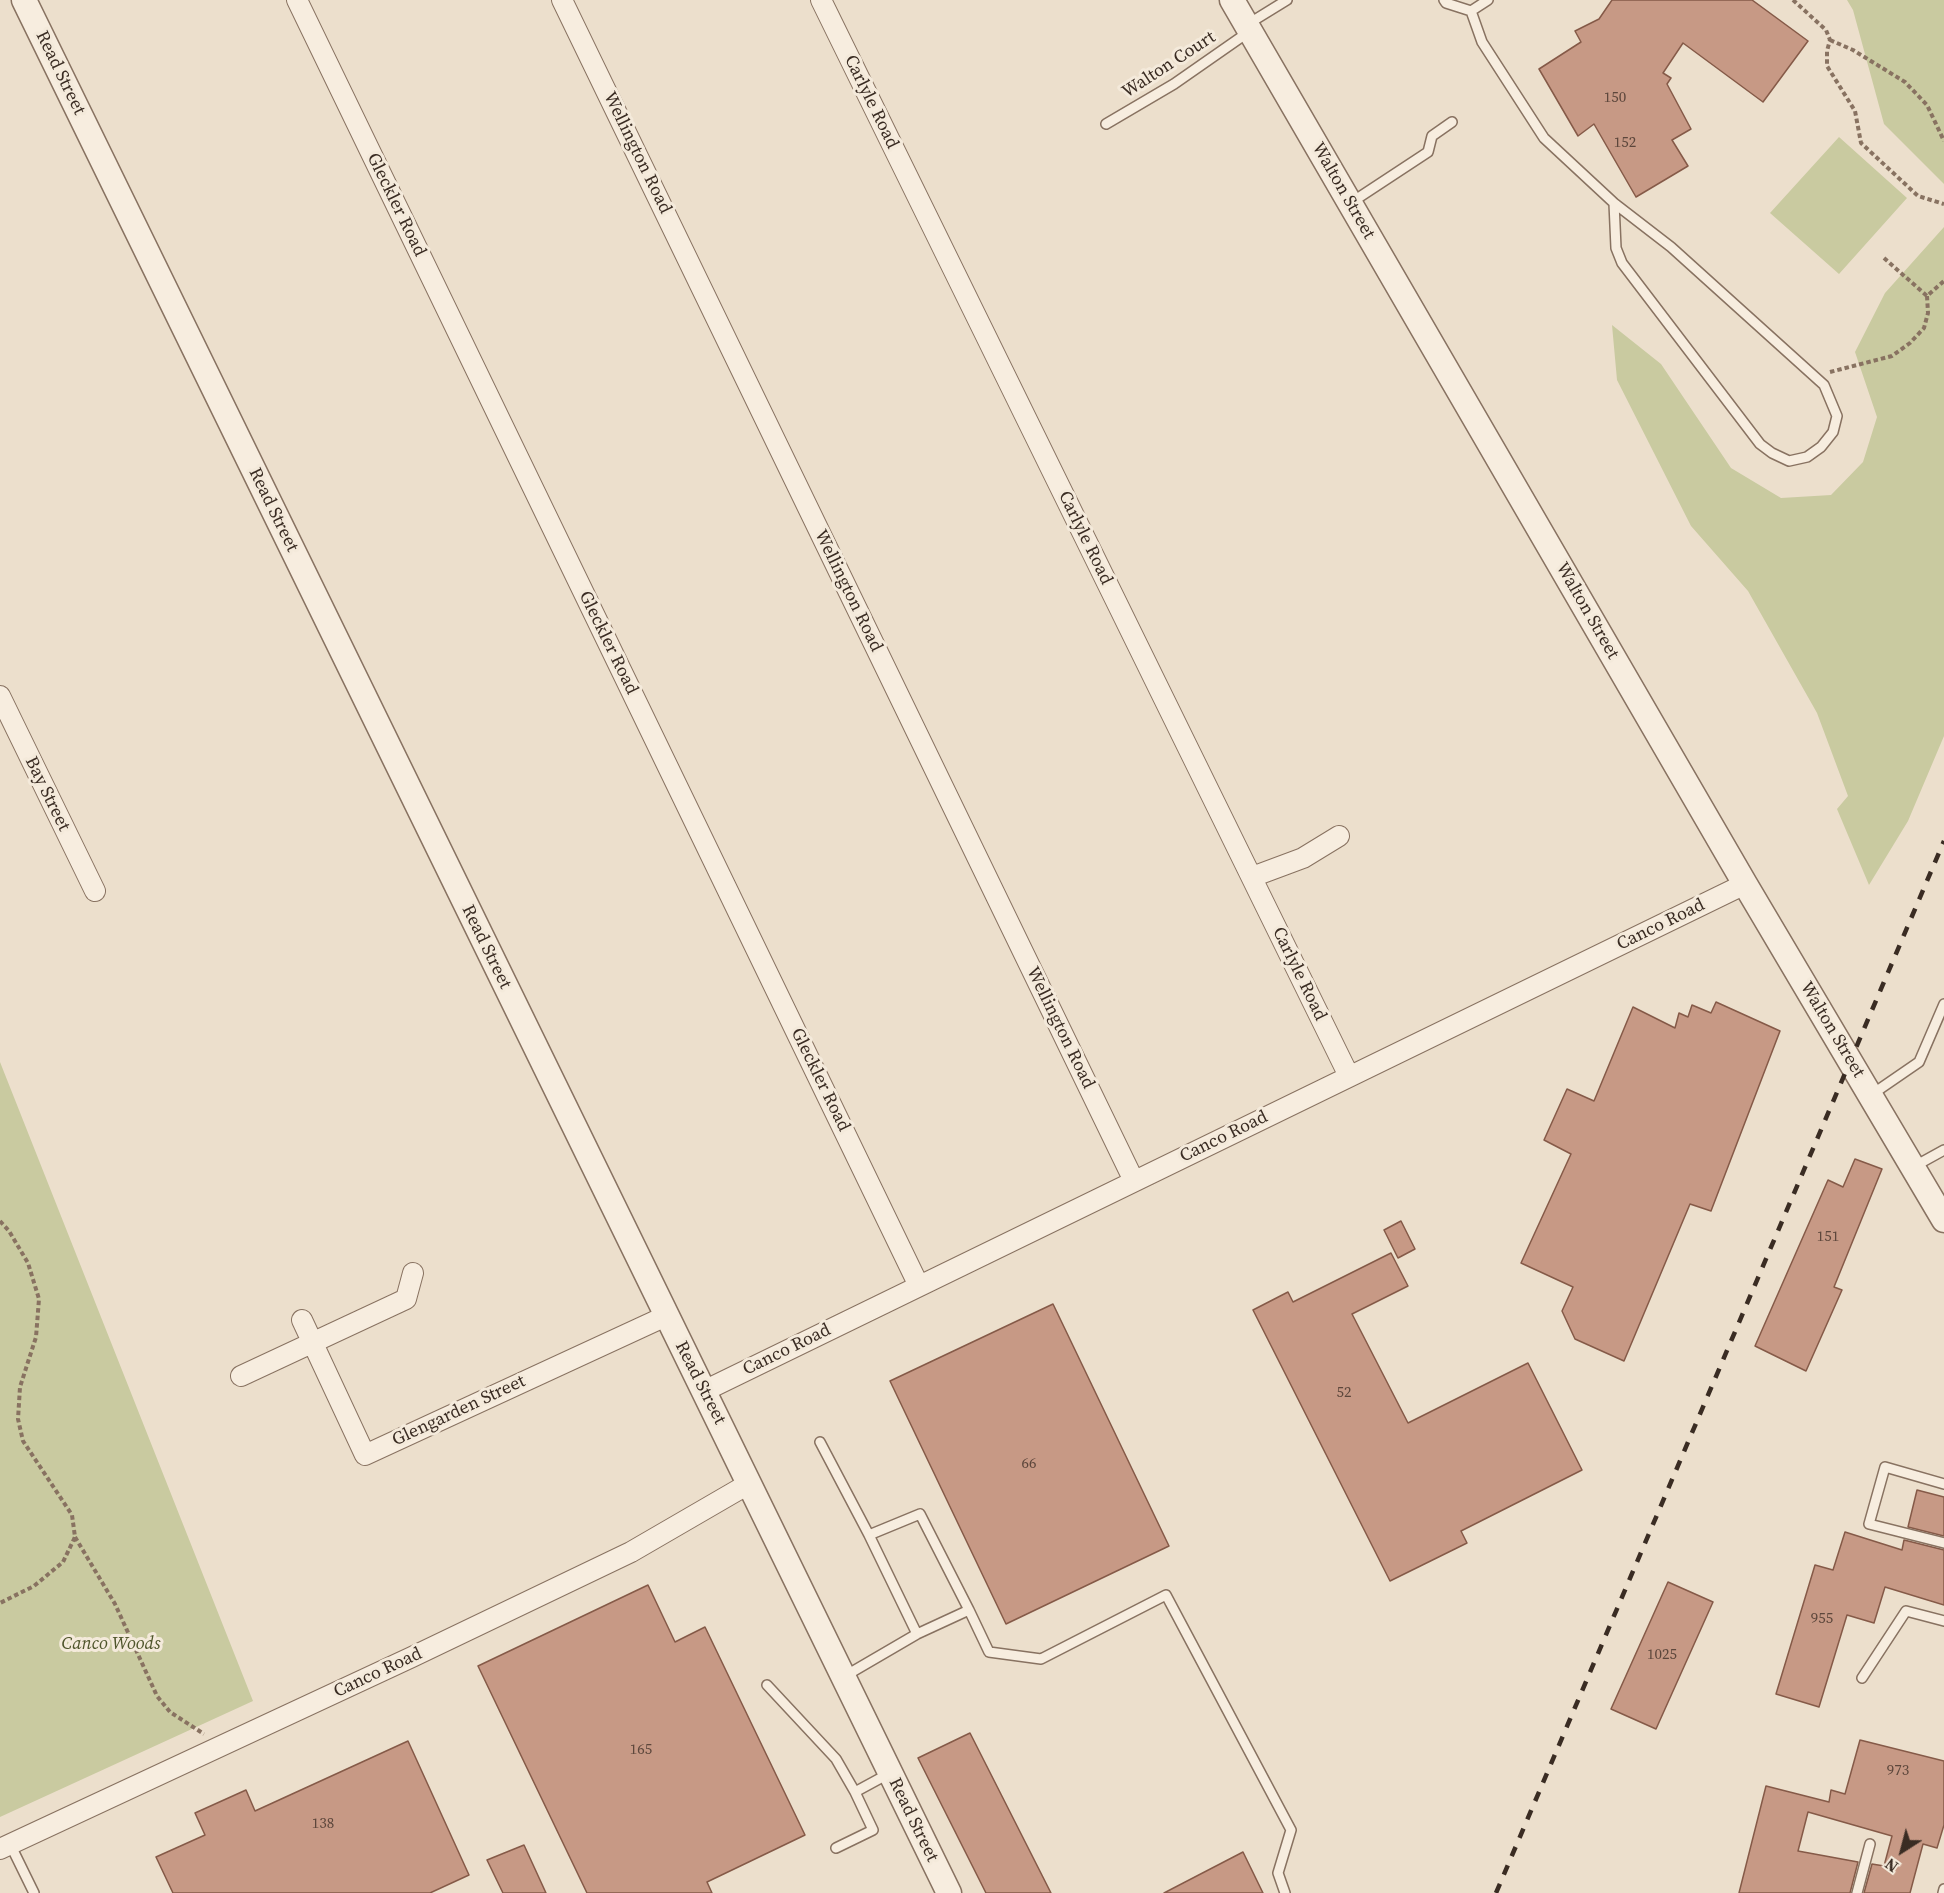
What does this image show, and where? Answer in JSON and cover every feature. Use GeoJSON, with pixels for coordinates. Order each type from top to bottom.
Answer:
{"type":"FeatureCollection","features":[{"type":"Feature","properties":{"kind":"street","name":"Read Street"},"geometry":{"type":"LineString","coordinates":[[24,0],[949,1893]]}},
{"type":"Feature","properties":{"kind":"street","name":"Gleckler Road"},"geometry":{"type":"LineString","coordinates":[[297,0],[920,1286]]}},
{"type":"Feature","properties":{"kind":"street","name":"Wellington Road"},"geometry":{"type":"LineString","coordinates":[[562,0],[1134,1181]]}},
{"type":"Feature","properties":{"kind":"street","name":"Carlyle Road"},"geometry":{"type":"LineString","coordinates":[[821,0],[1349,1076]]}},
{"type":"Feature","properties":{"kind":"street","name":"Walton Street"},"geometry":{"type":"LineString","coordinates":[[1232,0],[1745,884],[1944,1220]]}},
{"type":"Feature","properties":{"kind":"street","name":"Bay Street"},"geometry":{"type":"LineString","coordinates":[[0,696],[95,891]]}},
{"type":"Feature","properties":{"kind":"street"},"geometry":{"type":"LineString","coordinates":[[1252,877],[1303,858],[1339,836]]}},
{"type":"Feature","properties":{"kind":"street","name":"Canco Road"},"geometry":{"type":"LineString","coordinates":[[704,1391],[1745,884]]}},
{"type":"Feature","properties":{"kind":"street"},"geometry":{"type":"LineString","coordinates":[[242,1376],[406,1299],[413,1273]]}},
{"type":"Feature","properties":{"kind":"street","name":"Glengarden Street"},"geometry":{"type":"LineString","coordinates":[[313,1343],[365,1455],[666,1316]]}},
{"type":"Feature","properties":{"kind":"street"},"geometry":{"type":"LineString","coordinates":[[302,1320],[313,1343]]}},
{"type":"Feature","properties":{"kind":"street","name":"Canco Road"},"geometry":{"type":"LineString","coordinates":[[5,1847],[412,1658],[631,1552],[750,1483]]}},
{"type":"Feature","properties":{"kind":"lane","name":"Walton Court"},"geometry":{"type":"LineString","coordinates":[[1106,124],[1174,84],[1287,0]]}},
{"type":"Feature","properties":{"kind":"lane"},"geometry":{"type":"LineString","coordinates":[[1444,0],[1446,3],[1471,11]]}},
{"type":"Feature","properties":{"kind":"lane"},"geometry":{"type":"LineString","coordinates":[[1471,11],[1488,0]]}},
{"type":"Feature","properties":{"kind":"lane"},"geometry":{"type":"LineString","coordinates":[[1471,11],[1482,42],[1544,138],[1614,203],[1671,247],[1824,385],[1837,416],[1833,432],[1821,447],[1807,457],[1789,461],[1760,444],[1622,263],[1614,234],[1614,203]]}},
{"type":"Feature","properties":{"kind":"lane"},"geometry":{"type":"LineString","coordinates":[[1350,204],[1428,152],[1432,136],[1452,122]]}},
{"type":"Feature","properties":{"kind":"lane"},"geometry":{"type":"LineString","coordinates":[[1871,1095],[1919,1062],[1944,1004]]}},
{"type":"Feature","properties":{"kind":"lane"},"geometry":{"type":"LineString","coordinates":[[1912,1167],[1944,1150]]}},
{"type":"Feature","properties":{"kind":"lane"},"geometry":{"type":"LineString","coordinates":[[820,1442],[917,1634]]}},
{"type":"Feature","properties":{"kind":"lane"},"geometry":{"type":"LineString","coordinates":[[1944,1484],[1885,1467],[1869,1524],[1944,1543]]}},
{"type":"Feature","properties":{"kind":"lane"},"geometry":{"type":"LineString","coordinates":[[869,1535],[920,1514],[989,1652],[1041,1659],[1166,1595],[1291,1830],[1278,1873],[1285,1893]]}},
{"type":"Feature","properties":{"kind":"lane"},"geometry":{"type":"LineString","coordinates":[[843,1677],[917,1634],[969,1611]]}},
{"type":"Feature","properties":{"kind":"lane"},"geometry":{"type":"LineString","coordinates":[[1862,1678],[1906,1611],[1944,1621]]}},
{"type":"Feature","properties":{"kind":"lane"},"geometry":{"type":"LineString","coordinates":[[767,1685],[836,1759],[873,1830],[836,1848]]}},
{"type":"Feature","properties":{"kind":"lane"},"geometry":{"type":"LineString","coordinates":[[855,1792],[890,1773]]}},
{"type":"Feature","properties":{"kind":"lane"},"geometry":{"type":"LineString","coordinates":[[1857,1893],[1870,1844]]}},
{"type":"Feature","properties":{"kind":"lane"},"geometry":{"type":"LineString","coordinates":[[5,1847],[34,1893]]}},
{"type":"Feature","properties":{"kind":"lane"},"geometry":{"type":"LineString","coordinates":[[1943,1893],[1944,1889]]}},
{"type":"Feature","properties":{"kind":"path"},"geometry":{"type":"LineString","coordinates":[[1793,0],[1826,30],[1830,40],[1827,66],[1849,100],[1857,119],[1862,144],[1918,196],[1943,203]]}},
{"type":"Feature","properties":{"kind":"path"},"geometry":{"type":"LineString","coordinates":[[1830,40],[1853,50],[1905,82],[1927,105],[1944,141]]}},
{"type":"Feature","properties":{"kind":"path"},"geometry":{"type":"LineString","coordinates":[[1837,371],[1892,356],[1910,343],[1924,328],[1928,313],[1927,296],[1884,258]]}},
{"type":"Feature","properties":{"kind":"path"},"geometry":{"type":"LineString","coordinates":[[1927,296],[1944,281]]}},
{"type":"Feature","properties":{"kind":"path"},"geometry":{"type":"LineString","coordinates":[[0,1221],[9,1231],[28,1263],[39,1299],[36,1337],[20,1387],[18,1419],[23,1441],[72,1515],[75,1537],[115,1604],[157,1696],[170,1712],[222,1746]]}},
{"type":"Feature","properties":{"kind":"path"},"geometry":{"type":"LineString","coordinates":[[0,1603],[34,1586],[63,1562],[75,1537]]}},
{"type":"Feature","properties":{"kind":"green space"},"geometry":{"type":"Polygon","coordinates":[[[1847,0],[1944,0],[1944,184],[1884,124],[1853,10],[1847,0]]]}},
{"type":"Feature","properties":{"kind":"green space"},"geometry":{"type":"Polygon","coordinates":[[[1839,137],[1907,198],[1839,274],[1770,213],[1839,137]]]}},
{"type":"Feature","properties":{"kind":"green space"},"geometry":{"type":"Polygon","coordinates":[[[1944,227],[1944,736],[1908,821],[1869,885],[1837,809],[1848,796],[1817,713],[1748,591],[1691,526],[1617,380],[1612,325],[1661,364],[1731,468],[1781,498],[1831,495],[1863,462],[1877,417],[1855,352],[1885,293],[1944,227]]]}},
{"type":"Feature","properties":{"kind":"green space","name":"Canco Woods"},"geometry":{"type":"Polygon","coordinates":[[[0,1062],[253,1701],[0,1817],[0,1062]]]}},
{"type":"Feature","properties":{"kind":"building"},"geometry":{"type":"Polygon","coordinates":[[[1612,0],[1752,0],[1808,41],[1763,102],[1683,43],[1663,73],[1671,78],[1667,84],[1691,129],[1672,140],[1688,166],[1636,197],[1594,124],[1578,136],[1539,69],[1581,42],[1575,31],[1599,19],[1612,0]]]}},
{"type":"Feature","properties":{"kind":"building"},"geometry":{"type":"Polygon","coordinates":[[[1716,1002],[1780,1031],[1711,1211],[1690,1204],[1624,1361],[1575,1339],[1562,1311],[1573,1287],[1521,1263],[1571,1154],[1544,1140],[1567,1089],[1594,1101],[1633,1007],[1675,1028],[1679,1013],[1688,1017],[1692,1005],[1711,1013],[1716,1002]]]}},
{"type":"Feature","properties":{"kind":"building"},"geometry":{"type":"Polygon","coordinates":[[[1855,1159],[1882,1169],[1834,1287],[1842,1290],[1806,1371],[1755,1346],[1828,1180],[1843,1187],[1855,1159]]]}},
{"type":"Feature","properties":{"kind":"building"},"geometry":{"type":"Polygon","coordinates":[[[1401,1221],[1415,1249],[1398,1258],[1384,1230],[1401,1221]]]}},
{"type":"Feature","properties":{"kind":"building"},"geometry":{"type":"Polygon","coordinates":[[[1391,1253],[1408,1286],[1352,1314],[1408,1423],[1528,1363],[1582,1470],[1461,1531],[1467,1543],[1390,1581],[1253,1310],[1288,1292],[1293,1302],[1391,1253]]]}},
{"type":"Feature","properties":{"kind":"building"},"geometry":{"type":"Polygon","coordinates":[[[1053,1304],[1169,1546],[1006,1624],[890,1381],[1053,1304]]]}},
{"type":"Feature","properties":{"kind":"building"},"geometry":{"type":"Polygon","coordinates":[[[1917,1490],[1944,1497],[1944,1536],[1908,1527],[1917,1490]]]}},
{"type":"Feature","properties":{"kind":"building"},"geometry":{"type":"Polygon","coordinates":[[[1845,1532],[1902,1550],[1904,1540],[1944,1550],[1944,1605],[1885,1587],[1874,1623],[1847,1615],[1819,1707],[1776,1694],[1815,1565],[1833,1570],[1845,1532]]]}},
{"type":"Feature","properties":{"kind":"building"},"geometry":{"type":"Polygon","coordinates":[[[1668,1582],[1713,1602],[1656,1729],[1611,1709],[1668,1582]]]}},
{"type":"Feature","properties":{"kind":"building"},"geometry":{"type":"Polygon","coordinates":[[[648,1585],[675,1642],[705,1627],[805,1835],[707,1882],[712,1893],[587,1893],[478,1666],[648,1585]]]}},
{"type":"Feature","properties":{"kind":"building"},"geometry":{"type":"Polygon","coordinates":[[[970,1733],[1051,1893],[986,1893],[918,1758],[970,1733]]]}},
{"type":"Feature","properties":{"kind":"building"},"geometry":{"type":"Polygon","coordinates":[[[1860,1740],[1944,1761],[1944,1825],[1937,1848],[1923,1844],[1910,1893],[1864,1893],[1872,1864],[1884,1866],[1892,1836],[1808,1812],[1798,1851],[1858,1862],[1850,1893],[1739,1893],[1766,1786],[1829,1802],[1831,1790],[1845,1794],[1860,1740]]]}},
{"type":"Feature","properties":{"kind":"building"},"geometry":{"type":"Polygon","coordinates":[[[408,1741],[469,1875],[430,1893],[173,1893],[156,1857],[205,1835],[195,1813],[246,1790],[255,1811],[408,1741]]]}},
{"type":"Feature","properties":{"kind":"building"},"geometry":{"type":"Polygon","coordinates":[[[524,1845],[546,1893],[503,1893],[487,1860],[524,1845]]]}},
{"type":"Feature","properties":{"kind":"building"},"geometry":{"type":"Polygon","coordinates":[[[1243,1852],[1263,1893],[1164,1893],[1243,1852]]]}},
{"type":"Feature","properties":{"kind":"railway"},"geometry":{"type":"LineString","coordinates":[[1496,1893],[1944,841]]}}]}
